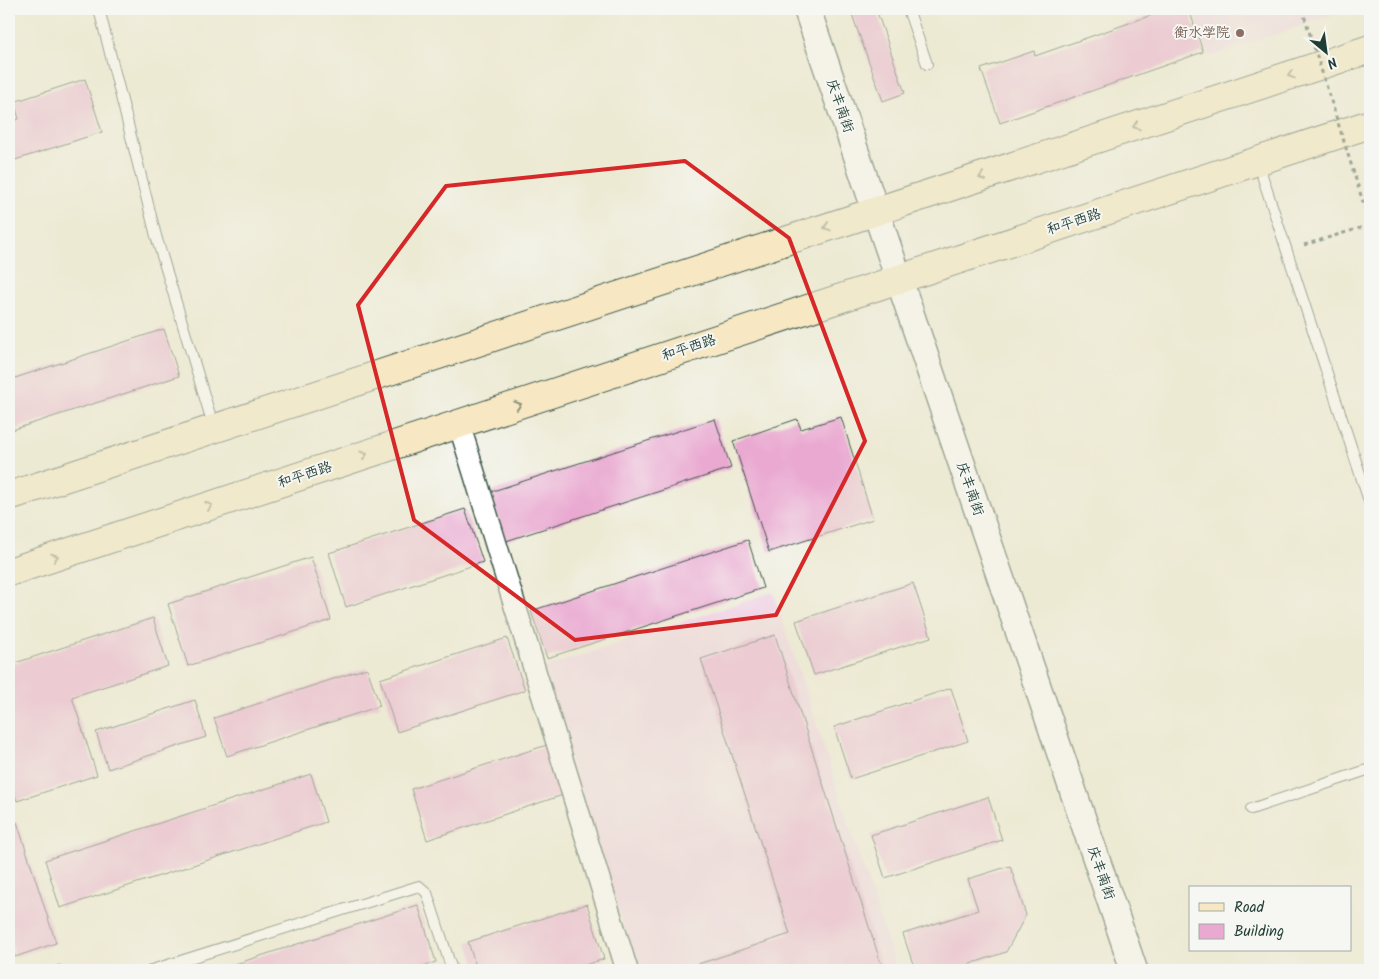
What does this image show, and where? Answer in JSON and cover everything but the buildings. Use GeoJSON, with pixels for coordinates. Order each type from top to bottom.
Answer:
{"type":"FeatureCollection","features":[{"type":"Feature","properties":{"kind":"main road"},"geometry":{"type":"LineString","coordinates":[[9,496],[1370,49]]}},
{"type":"Feature","properties":{"kind":"main road","name":"和平西路"},"geometry":{"type":"LineString","coordinates":[[9,572],[1370,124]]}},
{"type":"Feature","properties":{"kind":"street","name":"庆丰南街"},"geometry":{"type":"LineString","coordinates":[[807,9],[1134,970]]}},
{"type":"Feature","properties":{"kind":"street"},"geometry":{"type":"LineString","coordinates":[[458,424],[626,970]]}},
{"type":"Feature","properties":{"kind":"lane"},"geometry":{"type":"LineString","coordinates":[[99,9],[156,236],[214,429]]}},
{"type":"Feature","properties":{"kind":"lane"},"geometry":{"type":"LineString","coordinates":[[908,9],[928,64]]}},
{"type":"Feature","properties":{"kind":"lane"},"geometry":{"type":"LineString","coordinates":[[1257,162],[1370,504]]}},
{"type":"Feature","properties":{"kind":"lane"},"geometry":{"type":"LineString","coordinates":[[1251,809],[1370,769]]}},
{"type":"Feature","properties":{"kind":"lane"},"geometry":{"type":"LineString","coordinates":[[152,970],[419,886],[427,893],[452,970]]}},
{"type":"Feature","properties":{"kind":"path"},"geometry":{"type":"LineString","coordinates":[[1286,250],[1370,225],[1302,9]]}},
{"type":"Feature","properties":{"kind":"highlighted area"},"geometry":{"type":"Polygon","coordinates":[[[685,161],[789,238],[865,441],[776,615],[575,640],[414,520],[358,305],[446,186],[685,161]]]}},
{"type":"Feature","properties":{"kind":"shaded area","name":"衡水学院"},"geometry":{"type":"Polygon","coordinates":[[[1193,9],[1350,9],[1209,57],[1193,9]]]}},
{"type":"Feature","properties":{"kind":"shaded area"},"geometry":{"type":"Polygon","coordinates":[[[773,592],[897,970],[638,970],[540,669],[773,592]]]}},
{"type":"Feature","properties":{"kind":"place","name":"衡水学院"},"geometry":{"type":"Point","coordinates":[1240,33]}}]}
